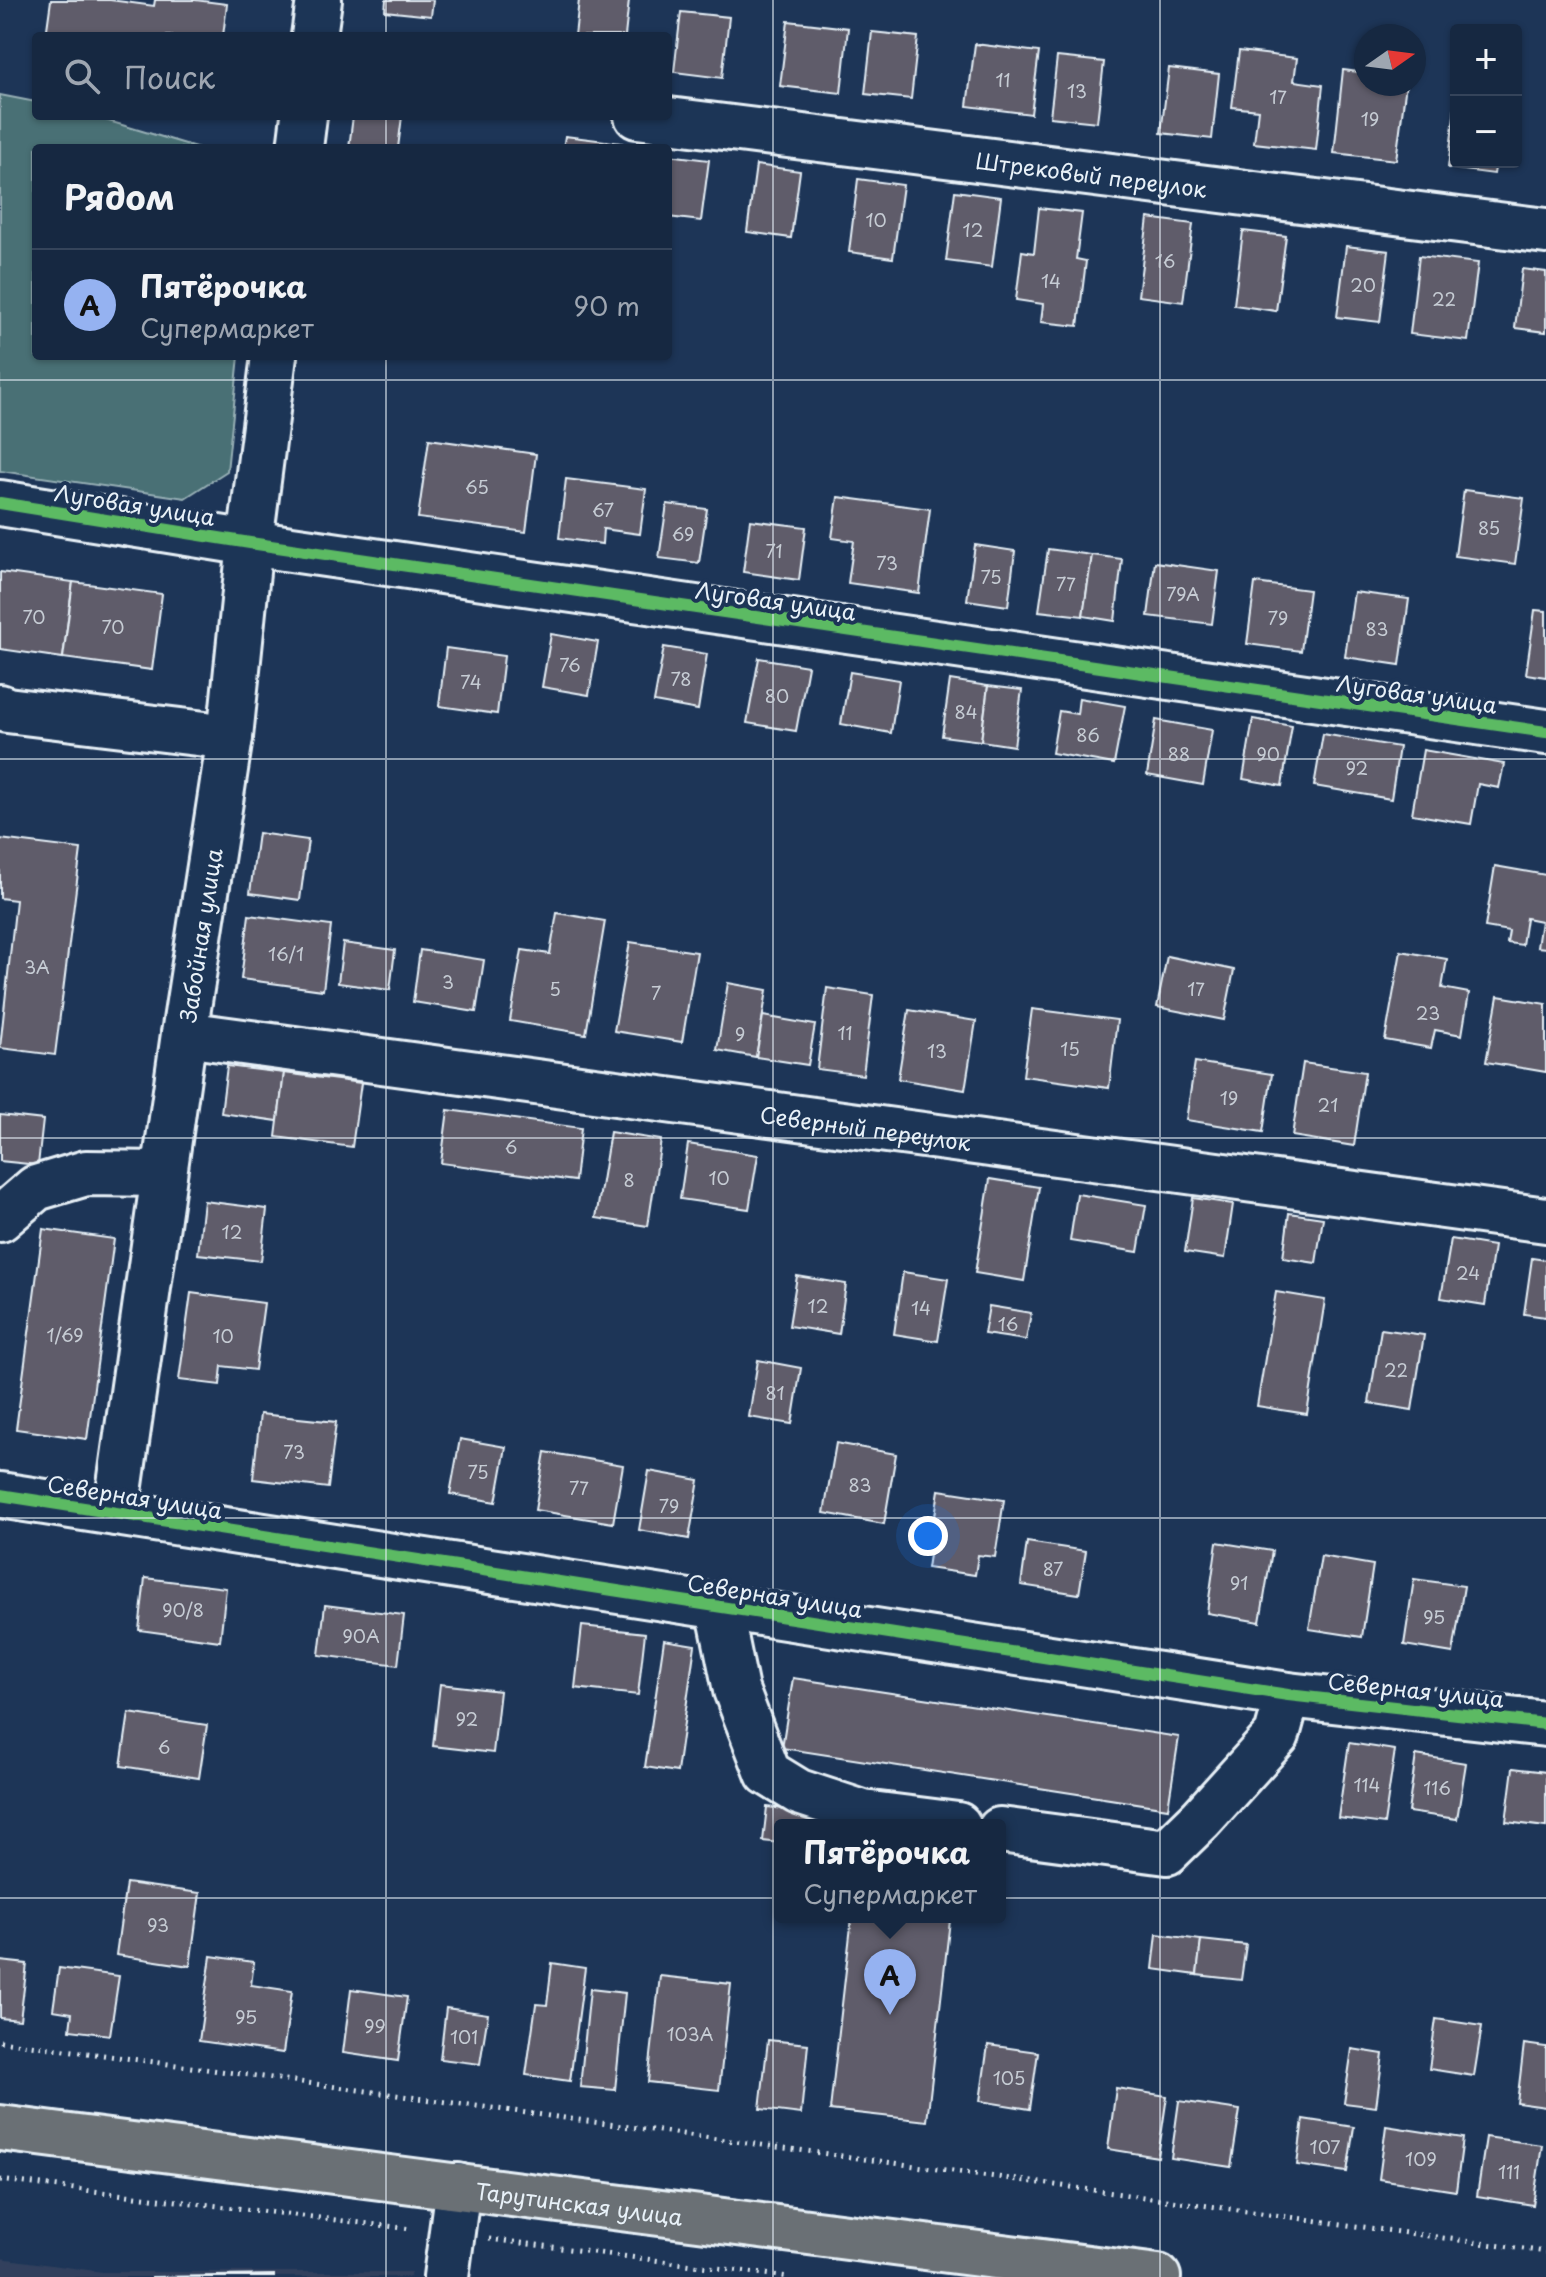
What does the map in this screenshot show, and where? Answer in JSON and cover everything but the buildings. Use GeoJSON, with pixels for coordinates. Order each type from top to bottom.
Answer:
{"type":"FeatureCollection","features":[{"type":"Feature","properties":{"kind":"main road","name":"Тарутинская улица"},"geometry":{"type":"LineString","coordinates":[[0,2128],[1158,2277]]}},
{"type":"Feature","properties":{"kind":"street"},"geometry":{"type":"LineString","coordinates":[[315,32],[319,0]]}},
{"type":"Feature","properties":{"kind":"street"},"geometry":{"type":"LineString","coordinates":[[300,144],[304,120]]}},
{"type":"Feature","properties":{"kind":"street","name":"Штрековый переулок"},"geometry":{"type":"LineString","coordinates":[[669,120],[1546,231]]}},
{"type":"Feature","properties":{"kind":"street","name":"Забойная улица"},"geometry":{"type":"LineString","coordinates":[[116,1513],[230,737],[273,360]]}},
{"type":"Feature","properties":{"kind":"street","name":"Луговая улица"},"geometry":{"type":"LineString","coordinates":[[0,503],[250,543],[1546,732]]}},
{"type":"Feature","properties":{"kind":"street"},"geometry":{"type":"LineString","coordinates":[[0,707],[230,737]]}},
{"type":"Feature","properties":{"kind":"street","name":"Северный переулок"},"geometry":{"type":"LineString","coordinates":[[184,1034],[1546,1220]]}},
{"type":"Feature","properties":{"kind":"street"},"geometry":{"type":"LineString","coordinates":[[0,1219],[36,1188],[86,1173],[164,1174]]}},
{"type":"Feature","properties":{"kind":"street","name":"Северная улица"},"geometry":{"type":"LineString","coordinates":[[0,1495],[1288,1695],[1546,1724]]}},
{"type":"Feature","properties":{"kind":"street"},"geometry":{"type":"LineString","coordinates":[[719,1607],[736,1690],[768,1773],[799,1792],[863,1813],[910,1819]]}},
{"type":"Feature","properties":{"kind":"street"},"geometry":{"type":"LineString","coordinates":[[1006,1831],[1167,1852],[1277,1735],[1288,1695]]}},
{"type":"Feature","properties":{"kind":"street"},"geometry":{"type":"LineString","coordinates":[[446,2277],[458,2186]]}},
{"type":"Feature","properties":{"kind":"path"},"geometry":{"type":"LineString","coordinates":[[0,2041],[1546,2252]]}},
{"type":"Feature","properties":{"kind":"path"},"geometry":{"type":"LineString","coordinates":[[0,2180],[788,2277]]}},
{"type":"Feature","properties":{"kind":"shaded area"},"geometry":{"type":"Polygon","coordinates":[[[0,2258],[103,2272],[411,2272],[410,2277],[0,2277],[0,2258]]]}},
{"type":"Feature","properties":{"kind":"green space"},"geometry":{"type":"Polygon","coordinates":[[[0,95],[32,101],[32,120],[105,120],[186,144],[32,144],[32,360],[239,360],[227,471],[185,498],[0,471],[0,95]]]}},
{"type":"Feature","properties":{"kind":"cycle path"},"geometry":{"type":"LineString","coordinates":[[0,503],[250,543],[1546,732]]}},
{"type":"Feature","properties":{"kind":"cycle path"},"geometry":{"type":"LineString","coordinates":[[0,1495],[1288,1695],[1546,1724]]}},
{"type":"Feature","properties":{"kind":"place","name":"Пятёрочка"},"geometry":{"type":"Point","coordinates":[890,2015]}}]}
